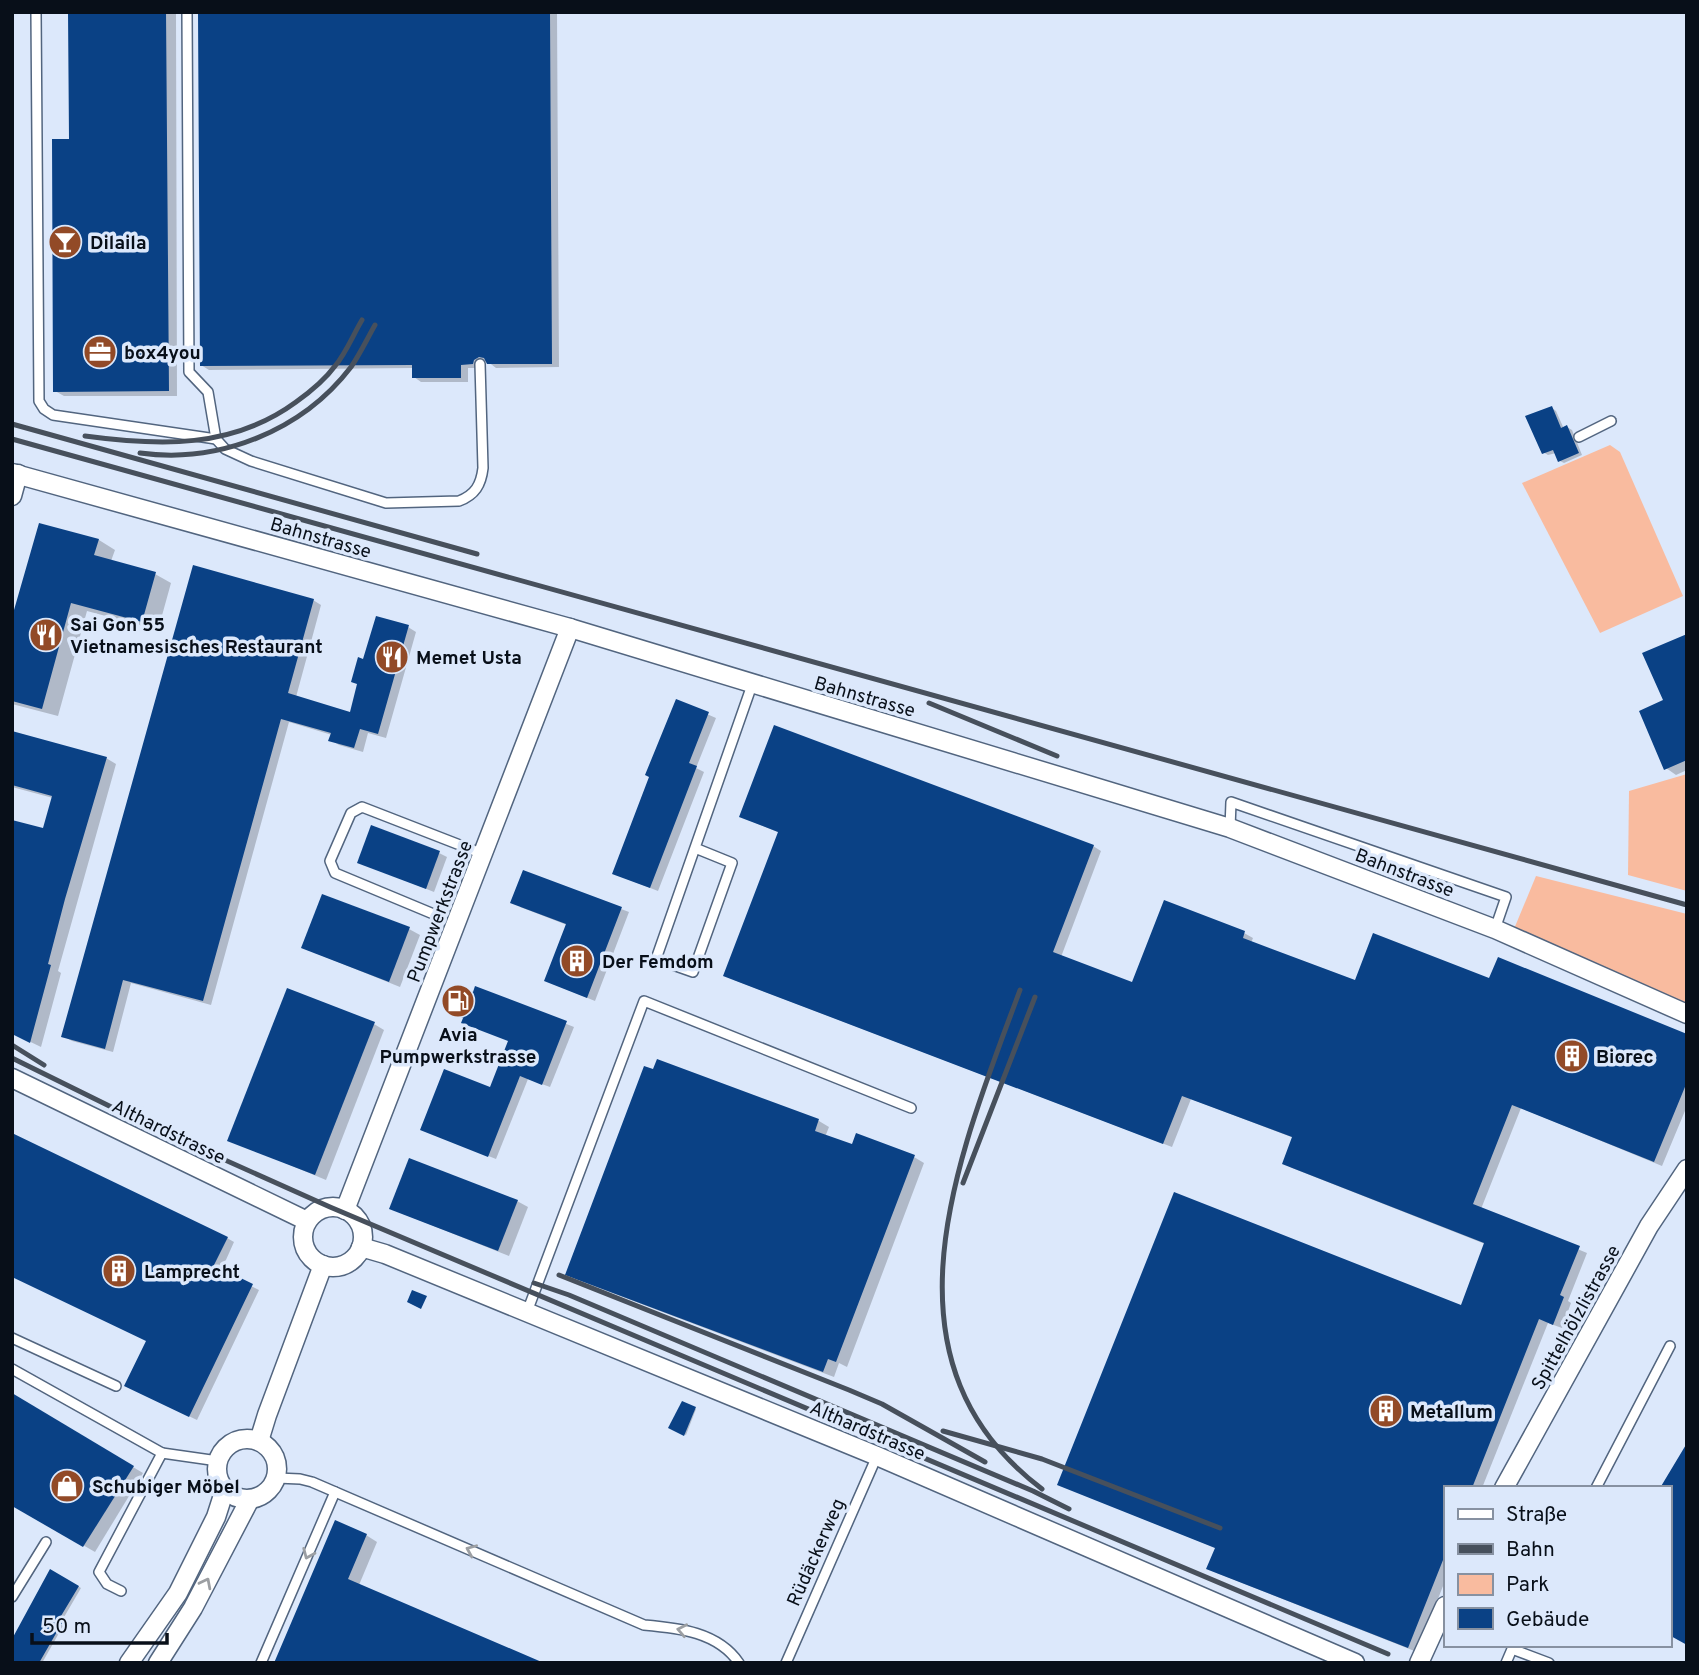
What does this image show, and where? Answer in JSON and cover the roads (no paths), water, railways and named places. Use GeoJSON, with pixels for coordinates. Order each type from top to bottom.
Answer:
{"type":"FeatureCollection","features":[{"type":"Feature","properties":{"kind":"street"},"geometry":{"type":"LineString","coordinates":[[12,496],[15,473]]}},
{"type":"Feature","properties":{"kind":"street","name":"Bahnstrasse"},"geometry":{"type":"LineString","coordinates":[[15,473],[570,628],[1230,828],[1495,929],[1687,1014]]}},
{"type":"Feature","properties":{"kind":"street","name":"Pumpwerkstrasse"},"geometry":{"type":"LineString","coordinates":[[345,1210],[570,628]]}},
{"type":"Feature","properties":{"kind":"street","name":"Althardstrasse"},"geometry":{"type":"LineString","coordinates":[[12,1078],[307,1222]]}},
{"type":"Feature","properties":{"kind":"street","name":"Spittelhölzlistrasse"},"geometry":{"type":"LineString","coordinates":[[1505,1486],[1649,1226],[1687,1169]]}},
{"type":"Feature","properties":{"kind":"street"},"geometry":{"type":"LineString","coordinates":[[338,1207],[345,1210],[360,1225],[361,1247],[349,1262],[332,1267],[323,1265],[309,1255],[305,1247],[304,1230],[307,1222],[321,1210],[338,1207]]}},
{"type":"Feature","properties":{"kind":"street","name":"Althardstrasse"},"geometry":{"type":"LineString","coordinates":[[361,1247],[385,1254],[877,1456],[1354,1662]]}},
{"type":"Feature","properties":{"kind":"street"},"geometry":{"type":"LineString","coordinates":[[259,1441],[323,1265]]}},
{"type":"Feature","properties":{"kind":"street"},"geometry":{"type":"LineString","coordinates":[[239,1440],[259,1441],[269,1447],[275,1456],[277,1478],[267,1493],[250,1499],[236,1497],[225,1489],[218,1476],[218,1461],[222,1452],[239,1440]]}},
{"type":"Feature","properties":{"kind":"street"},"geometry":{"type":"LineString","coordinates":[[129,1663],[178,1593],[216,1517],[225,1489]]}},
{"type":"Feature","properties":{"kind":"street"},"geometry":{"type":"LineString","coordinates":[[158,1663],[193,1608],[250,1499]]}},
{"type":"Feature","properties":{"kind":"street"},"geometry":{"type":"LineString","coordinates":[[1419,1663],[1444,1608]]}},
{"type":"Feature","properties":{"kind":"lane"},"geometry":{"type":"LineString","coordinates":[[36,12],[39,401],[44,409],[53,415],[216,439]]}},
{"type":"Feature","properties":{"kind":"lane"},"geometry":{"type":"LineString","coordinates":[[187,12],[189,372],[208,392],[216,439],[225,449],[251,461],[386,503],[459,501],[469,497],[482,480],[480,364]]}},
{"type":"Feature","properties":{"kind":"lane"},"geometry":{"type":"LineString","coordinates":[[1579,437],[1611,421]]}},
{"type":"Feature","properties":{"kind":"lane"},"geometry":{"type":"LineString","coordinates":[[695,848],[732,863],[692,972],[656,959],[752,685]]}},
{"type":"Feature","properties":{"kind":"lane"},"geometry":{"type":"LineString","coordinates":[[1230,828],[1231,802],[1506,897],[1495,929]]}},
{"type":"Feature","properties":{"kind":"lane"},"geometry":{"type":"LineString","coordinates":[[431,913],[335,873],[330,861],[351,813],[362,807],[483,854]]}},
{"type":"Feature","properties":{"kind":"lane"},"geometry":{"type":"LineString","coordinates":[[527,1312],[644,1001],[911,1108]]}},
{"type":"Feature","properties":{"kind":"lane"},"geometry":{"type":"LineString","coordinates":[[12,1338],[116,1386]]}},
{"type":"Feature","properties":{"kind":"lane"},"geometry":{"type":"LineString","coordinates":[[1597,1486],[1670,1346]]}},
{"type":"Feature","properties":{"kind":"lane"},"geometry":{"type":"LineString","coordinates":[[12,1370],[162,1453],[218,1461]]}},
{"type":"Feature","properties":{"kind":"lane"},"geometry":{"type":"LineString","coordinates":[[121,1591],[107,1584],[99,1572],[162,1453]]}},
{"type":"Feature","properties":{"kind":"lane","name":"Rüdäckerweg"},"geometry":{"type":"LineString","coordinates":[[786,1663],[877,1456]]}},
{"type":"Feature","properties":{"kind":"lane"},"geometry":{"type":"LineString","coordinates":[[277,1478],[300,1479],[335,1492],[644,1625],[687,1629],[727,1648],[739,1663]]}},
{"type":"Feature","properties":{"kind":"lane"},"geometry":{"type":"LineString","coordinates":[[261,1663],[335,1492]]}},
{"type":"Feature","properties":{"kind":"lane"},"geometry":{"type":"LineString","coordinates":[[12,1597],[46,1542]]}},
{"type":"Feature","properties":{"kind":"lane"},"geometry":{"type":"LineString","coordinates":[[1506,1663],[1513,1647],[1549,1663]]}},
{"type":"Feature","properties":{"kind":"railway"},"geometry":{"type":"LineString","coordinates":[[85,436],[167,442],[221,436],[246,429],[296,402],[322,381],[343,355],[362,320]]}},
{"type":"Feature","properties":{"kind":"railway"},"geometry":{"type":"LineString","coordinates":[[140,453],[199,453],[257,438],[284,425],[331,390],[351,367],[375,325]]}},
{"type":"Feature","properties":{"kind":"railway"},"geometry":{"type":"LineString","coordinates":[[12,424],[477,554]]}},
{"type":"Feature","properties":{"kind":"railway"},"geometry":{"type":"LineString","coordinates":[[12,439],[1687,905]]}},
{"type":"Feature","properties":{"kind":"railway"},"geometry":{"type":"LineString","coordinates":[[929,703],[1057,756]]}},
{"type":"Feature","properties":{"kind":"railway"},"geometry":{"type":"LineString","coordinates":[[1020,990],[974,1118],[955,1185],[944,1252],[944,1317],[958,1379],[989,1437],[1042,1489]]}},
{"type":"Feature","properties":{"kind":"railway"},"geometry":{"type":"LineString","coordinates":[[963,1183],[1035,997]]}},
{"type":"Feature","properties":{"kind":"railway"},"geometry":{"type":"LineString","coordinates":[[12,1045],[44,1065]]}},
{"type":"Feature","properties":{"kind":"railway"},"geometry":{"type":"LineString","coordinates":[[12,1058],[158,1130],[330,1207],[1388,1654]]}},
{"type":"Feature","properties":{"kind":"railway"},"geometry":{"type":"LineString","coordinates":[[559,1275],[882,1404],[985,1462]]}},
{"type":"Feature","properties":{"kind":"railway"},"geometry":{"type":"LineString","coordinates":[[534,1283],[569,1295],[1033,1491],[1069,1509]]}},
{"type":"Feature","properties":{"kind":"railway"},"geometry":{"type":"LineString","coordinates":[[943,1431],[1042,1459],[1220,1528]]}},
{"type":"Feature","properties":{"kind":"place","name":"Dilaila"},"geometry":{"type":"Point","coordinates":[65,242]}},
{"type":"Feature","properties":{"kind":"place","name":"box4you"},"geometry":{"type":"Point","coordinates":[100,352]}},
{"type":"Feature","properties":{"kind":"place","name":"Sai Gon 55 Vietnamesisches Restaurant"},"geometry":{"type":"Point","coordinates":[46,635]}},
{"type":"Feature","properties":{"kind":"place","name":"Memet Usta"},"geometry":{"type":"Point","coordinates":[392,657]}},
{"type":"Feature","properties":{"kind":"place","name":"Der Femdom"},"geometry":{"type":"Point","coordinates":[577,961]}},
{"type":"Feature","properties":{"kind":"place","name":"Avia Pumpwerkstrasse"},"geometry":{"type":"Point","coordinates":[458,1001]}},
{"type":"Feature","properties":{"kind":"place","name":"Biorec"},"geometry":{"type":"Point","coordinates":[1572,1056]}},
{"type":"Feature","properties":{"kind":"place","name":"Lamprecht"},"geometry":{"type":"Point","coordinates":[119,1271]}},
{"type":"Feature","properties":{"kind":"place","name":"Metallum"},"geometry":{"type":"Point","coordinates":[1386,1411]}},
{"type":"Feature","properties":{"kind":"place","name":"Schubiger Möbel"},"geometry":{"type":"Point","coordinates":[67,1486]}}]}
